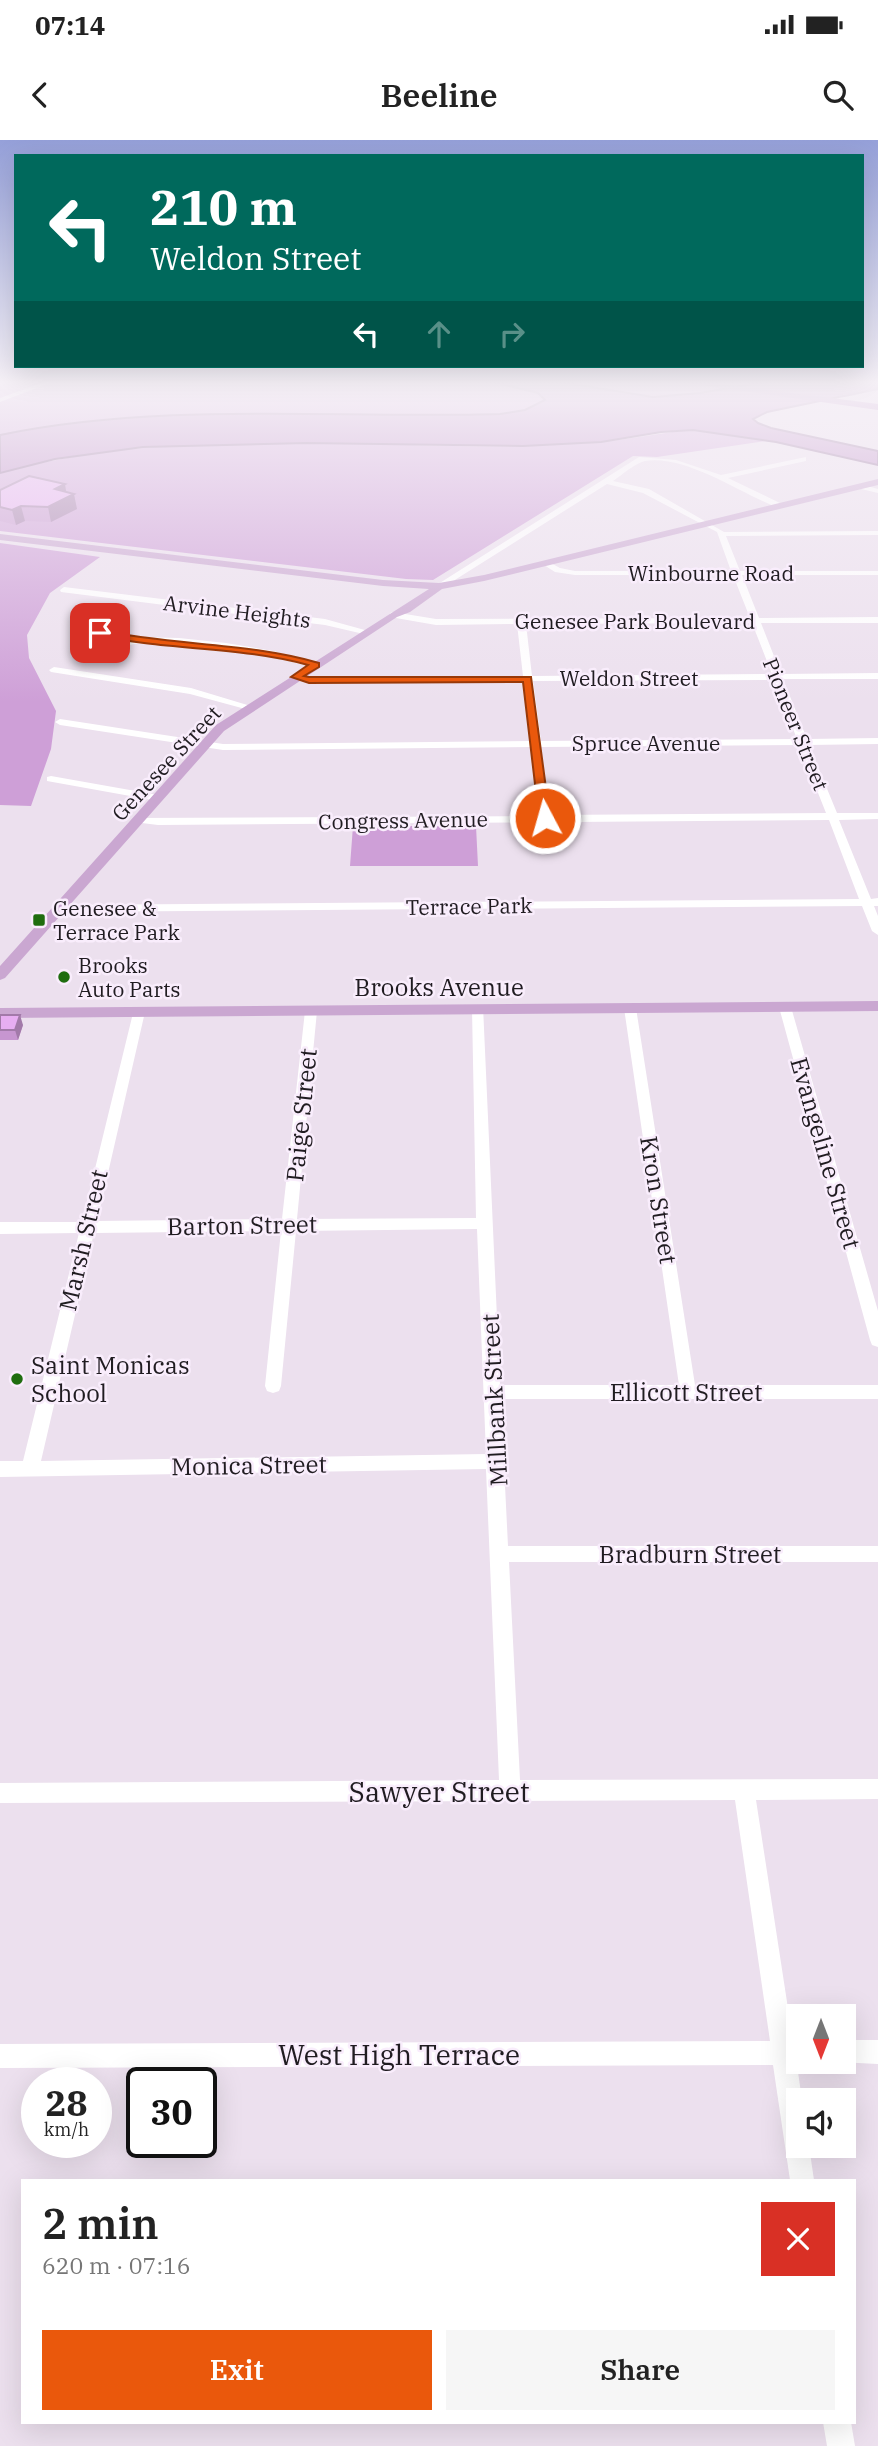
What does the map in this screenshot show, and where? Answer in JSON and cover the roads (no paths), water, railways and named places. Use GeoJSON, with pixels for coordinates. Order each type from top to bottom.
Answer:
{"type":"FeatureCollection","features":[{"type":"Feature","properties":{"kind":"main road"},"geometry":{"type":"LineString","coordinates":[[0,537],[383,583],[439,586],[547,563],[853,488]]}},
{"type":"Feature","properties":{"kind":"main road","name":"Genesee Street"},"geometry":{"type":"LineString","coordinates":[[0,975],[224,724],[393,615],[398,607],[416,593],[439,586]]}},
{"type":"Feature","properties":{"kind":"main road","name":"Brooks Avenue"},"geometry":{"type":"LineString","coordinates":[[0,1013],[878,1006]]}},
{"type":"Feature","properties":{"kind":"street","name":"Genesee Street"},"geometry":{"type":"LineString","coordinates":[[439,586],[595,488]]}},
{"type":"Feature","properties":{"kind":"street"},"geometry":{"type":"LineString","coordinates":[[632,488],[646,491],[708,524],[721,534],[878,533]]}},
{"type":"Feature","properties":{"kind":"street"},"geometry":{"type":"LineString","coordinates":[[743,488],[779,506]]}},
{"type":"Feature","properties":{"kind":"street","name":"Pioneer Street"},"geometry":{"type":"LineString","coordinates":[[721,534],[833,817],[872,902],[878,930]]}},
{"type":"Feature","properties":{"kind":"street","name":"Winbourne Road"},"geometry":{"type":"LineString","coordinates":[[547,563],[570,573],[878,573]]}},
{"type":"Feature","properties":{"kind":"street","name":"Arvine Heights"},"geometry":{"type":"LineString","coordinates":[[64,590],[325,622],[368,632]]}},
{"type":"Feature","properties":{"kind":"street","name":"Genesee Park Boulevard"},"geometry":{"type":"LineString","coordinates":[[393,615],[428,622],[878,620]]}},
{"type":"Feature","properties":{"kind":"street"},"geometry":{"type":"LineString","coordinates":[[521,622],[545,818]]}},
{"type":"Feature","properties":{"kind":"street"},"geometry":{"type":"LineString","coordinates":[[134,640],[251,650],[316,665]]}},
{"type":"Feature","properties":{"kind":"street"},"geometry":{"type":"LineString","coordinates":[[54,670],[191,691],[249,707]]}},
{"type":"Feature","properties":{"kind":"street","name":"Weldon Street"},"geometry":{"type":"LineString","coordinates":[[296,677],[318,680],[878,677]]}},
{"type":"Feature","properties":{"kind":"street","name":"Spruce Avenue"},"geometry":{"type":"LineString","coordinates":[[60,722],[204,746],[878,741]]}},
{"type":"Feature","properties":{"kind":"street"},"geometry":{"type":"LineString","coordinates":[[51,779],[158,798]]}},
{"type":"Feature","properties":{"kind":"street","name":"Congress Avenue"},"geometry":{"type":"LineString","coordinates":[[138,820],[878,816]]}},
{"type":"Feature","properties":{"kind":"street","name":"Terrace Park"},"geometry":{"type":"LineString","coordinates":[[61,909],[872,902]]}},
{"type":"Feature","properties":{"kind":"street","name":"Evangeline Street"},"geometry":{"type":"LineString","coordinates":[[785,1007],[878,1340]]}},
{"type":"Feature","properties":{"kind":"street","name":"Kron Street"},"geometry":{"type":"LineString","coordinates":[[630,1008],[688,1392]]}},
{"type":"Feature","properties":{"kind":"street","name":"Millbank Street"},"geometry":{"type":"LineString","coordinates":[[478,1010],[484,1223],[494,1392],[510,1791]]}},
{"type":"Feature","properties":{"kind":"street","name":"Paige Street"},"geometry":{"type":"LineString","coordinates":[[273,1385],[312,1011]]}},
{"type":"Feature","properties":{"kind":"street","name":"Marsh Street"},"geometry":{"type":"LineString","coordinates":[[30,1469],[139,1012]]}},
{"type":"Feature","properties":{"kind":"street","name":"Barton Street"},"geometry":{"type":"LineString","coordinates":[[0,1227],[484,1223]]}},
{"type":"Feature","properties":{"kind":"street","name":"Ellicott Street"},"geometry":{"type":"LineString","coordinates":[[494,1392],[878,1392]]}},
{"type":"Feature","properties":{"kind":"street","name":"Monica Street"},"geometry":{"type":"LineString","coordinates":[[0,1469],[497,1461]]}},
{"type":"Feature","properties":{"kind":"street","name":"Bradburn Street"},"geometry":{"type":"LineString","coordinates":[[501,1554],[878,1555]]}},
{"type":"Feature","properties":{"kind":"street"},"geometry":{"type":"LineString","coordinates":[[744,1790],[786,2025]]}},
{"type":"Feature","properties":{"kind":"street","name":"Sawyer Street"},"geometry":{"type":"LineString","coordinates":[[0,1793],[878,1790]]}},
{"type":"Feature","properties":{"kind":"street"},"geometry":{"type":"LineString","coordinates":[[856,2052],[878,2052]]}},
{"type":"Feature","properties":{"kind":"street","name":"West High Terrace"},"geometry":{"type":"LineString","coordinates":[[0,2056],[786,2053]]}},
{"type":"Feature","properties":{"kind":"street"},"geometry":{"type":"LineString","coordinates":[[793,2074],[802,2179]]}},
{"type":"Feature","properties":{"kind":"street"},"geometry":{"type":"LineString","coordinates":[[837,2424],[841,2446]]}},
{"type":"Feature","properties":{"kind":"place","name":"Genesee & Terrace Park"},"geometry":{"type":"Point","coordinates":[39,920]}},
{"type":"Feature","properties":{"kind":"place","name":"Brooks Auto Parts"},"geometry":{"type":"Point","coordinates":[64,977]}},
{"type":"Feature","properties":{"kind":"place","name":"Saint Monicas School"},"geometry":{"type":"Point","coordinates":[17,1379]}}]}
